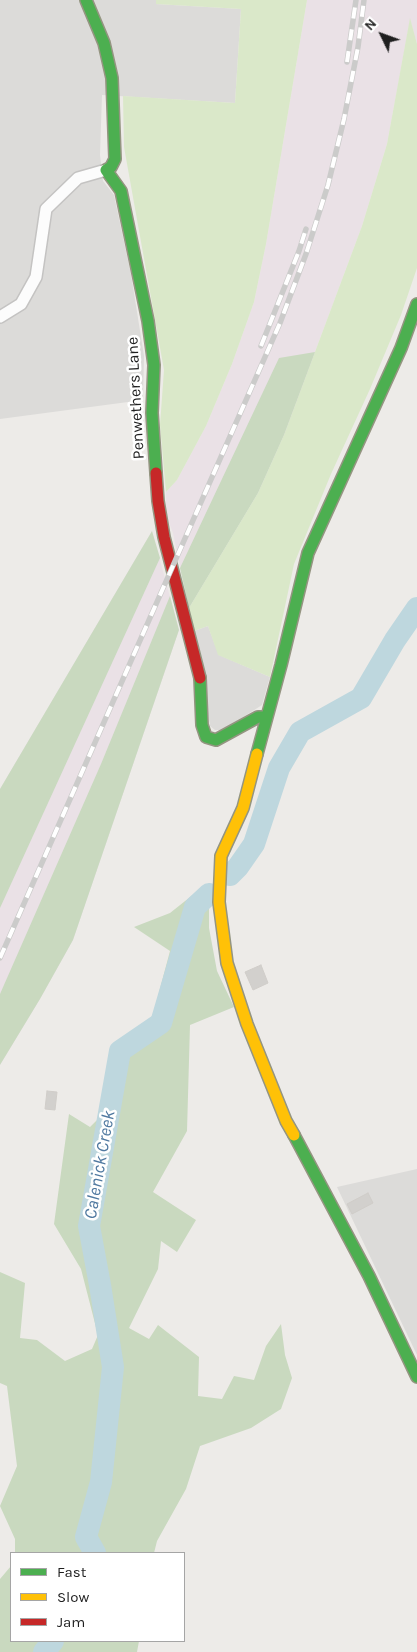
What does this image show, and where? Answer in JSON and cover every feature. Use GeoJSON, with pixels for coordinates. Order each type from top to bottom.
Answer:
{"type":"FeatureCollection","features":[{"type":"Feature","properties":{"kind":"street"},"geometry":{"type":"LineString","coordinates":[[0,316],[21,304],[36,277],[46,209],[78,178],[112,167],[115,159],[112,78],[104,43],[86,0]]}},
{"type":"Feature","properties":{"kind":"street","name":"Penwethers Lane"},"geometry":{"type":"LineString","coordinates":[[106,170],[121,190],[148,321],[154,365],[152,413],[158,501],[164,537],[200,678],[202,725],[206,737],[216,740],[258,717],[267,717]]}},
{"type":"Feature","properties":{"kind":"street"},"geometry":{"type":"LineString","coordinates":[[417,304],[401,348],[308,553],[281,665],[243,808],[221,856],[219,902],[227,962],[247,1024],[286,1121],[368,1276],[417,1377]]}},
{"type":"Feature","properties":{"kind":"shaded area"},"geometry":{"type":"Polygon","coordinates":[[[0,0],[156,0],[156,4],[241,9],[235,103],[102,95],[100,155],[103,181],[114,195],[131,274],[144,356],[143,400],[0,419],[0,0]]]}},
{"type":"Feature","properties":{"kind":"shaded area"},"geometry":{"type":"Polygon","coordinates":[[[307,0],[417,0],[417,44],[410,20],[387,144],[362,226],[284,435],[189,608],[173,533],[166,515],[166,492],[177,480],[206,426],[232,364],[254,302],[266,244],[307,0]]]}},
{"type":"Feature","properties":{"kind":"shaded area"},"geometry":{"type":"Polygon","coordinates":[[[152,531],[179,630],[73,940],[0,1065],[0,789],[152,531]]]}},
{"type":"Feature","properties":{"kind":"shaded area"},"geometry":{"type":"Polygon","coordinates":[[[208,626],[219,655],[270,677],[262,705],[223,730],[215,730],[210,726],[194,631],[208,626]]]}},
{"type":"Feature","properties":{"kind":"shaded area"},"geometry":{"type":"Polygon","coordinates":[[[417,1169],[417,1355],[337,1187],[417,1169]]]}},
{"type":"Feature","properties":{"kind":"green space"},"geometry":{"type":"Polygon","coordinates":[[[156,0],[307,0],[266,244],[254,302],[232,364],[206,426],[177,480],[166,492],[160,425],[164,370],[124,147],[123,96],[235,103],[241,9],[156,4],[156,0]]]}},
{"type":"Feature","properties":{"kind":"green space"},"geometry":{"type":"Polygon","coordinates":[[[410,18],[417,44],[417,268],[401,315],[331,474],[294,564],[270,677],[218,655],[208,626],[194,631],[189,608],[258,493],[284,435],[362,226],[387,144],[410,18]]]}},
{"type":"Feature","properties":{"kind":"green space"},"geometry":{"type":"Polygon","coordinates":[[[315,352],[284,435],[258,493],[189,608],[180,568],[279,358],[315,352]]]}},
{"type":"Feature","properties":{"kind":"green space"},"geometry":{"type":"Polygon","coordinates":[[[152,531],[160,558],[0,908],[0,789],[152,531]]]}},
{"type":"Feature","properties":{"kind":"green space"},"geometry":{"type":"Polygon","coordinates":[[[170,596],[179,630],[73,940],[0,1065],[0,994],[101,764],[170,596]]]}},
{"type":"Feature","properties":{"kind":"green space"},"geometry":{"type":"Polygon","coordinates":[[[204,886],[209,894],[209,928],[217,971],[234,1007],[190,1025],[187,1131],[153,1192],[196,1220],[177,1252],[161,1241],[158,1269],[129,1328],[149,1339],[158,1325],[199,1357],[198,1396],[222,1399],[234,1376],[254,1380],[266,1346],[281,1324],[285,1355],[292,1378],[281,1409],[251,1428],[200,1446],[186,1489],[157,1541],[154,1552],[15,1552],[15,1539],[0,1506],[17,1466],[7,1386],[0,1383],[0,1272],[25,1283],[20,1338],[37,1340],[65,1361],[92,1349],[98,1335],[81,1269],[54,1224],[69,1114],[90,1127],[99,1118],[110,1056],[134,1036],[153,1015],[170,951],[134,927],[170,913],[204,886]]]}},
{"type":"Feature","properties":{"kind":"green space"},"geometry":{"type":"Polygon","coordinates":[[[10,1567],[10,1642],[139,1642],[137,1652],[0,1652],[0,1579],[10,1567]]]}},
{"type":"Feature","properties":{"kind":"building"},"geometry":{"type":"Polygon","coordinates":[[[261,965],[268,983],[253,990],[245,972],[261,965]]]}},
{"type":"Feature","properties":{"kind":"building"},"geometry":{"type":"Polygon","coordinates":[[[47,1091],[57,1092],[55,1110],[45,1109],[47,1091]]]}},
{"type":"Feature","properties":{"kind":"building"},"geometry":{"type":"Polygon","coordinates":[[[368,1193],[373,1203],[352,1214],[347,1204],[368,1193]]]}},
{"type":"Feature","properties":{"kind":"waterway","name":"Calenick Creek"},"geometry":{"type":"LineString","coordinates":[[230,875],[254,844],[279,768],[300,732],[361,698],[395,640],[417,608]]}},
{"type":"Feature","properties":{"kind":"waterway","name":"Calenick Creek"},"geometry":{"type":"LineString","coordinates":[[94,1552],[86,1537],[101,1482],[113,1367],[89,1226],[120,1051],[161,1023],[195,907],[209,894]]}},
{"type":"Feature","properties":{"kind":"waterway","name":"Calenick Creek"},"geometry":{"type":"LineString","coordinates":[[44,1652],[52,1642]]}},
{"type":"Feature","properties":{"kind":"railway"},"geometry":{"type":"LineString","coordinates":[[347,62],[356,0]]}},
{"type":"Feature","properties":{"kind":"railway"},"geometry":{"type":"LineString","coordinates":[[0,958],[280,323],[306,254],[328,185],[344,119],[358,47],[364,0]]}},
{"type":"Feature","properties":{"kind":"railway"},"geometry":{"type":"LineString","coordinates":[[261,346],[306,229]]}},
{"type":"Feature","properties":{"kind":"traffic: fast"},"geometry":{"type":"LineString","coordinates":[[86,0],[104,43],[112,78],[115,159],[111,167],[106,170],[121,191],[148,321],[154,365],[152,413],[156,473]]}},
{"type":"Feature","properties":{"kind":"traffic: fast"},"geometry":{"type":"LineString","coordinates":[[257,754],[308,553],[401,348],[417,304]]}},
{"type":"Feature","properties":{"kind":"traffic: fast"},"geometry":{"type":"LineString","coordinates":[[200,678],[202,725],[206,737],[216,740],[258,717],[267,717]]}},
{"type":"Feature","properties":{"kind":"traffic: fast"},"geometry":{"type":"LineString","coordinates":[[294,1135],[369,1276],[417,1377]]}},
{"type":"Feature","properties":{"kind":"traffic: slow"},"geometry":{"type":"LineString","coordinates":[[257,754],[243,808],[221,856],[219,902],[227,963],[247,1024],[286,1121],[294,1135]]}},
{"type":"Feature","properties":{"kind":"traffic: jam"},"geometry":{"type":"LineString","coordinates":[[156,473],[164,537],[200,678]]}}]}
